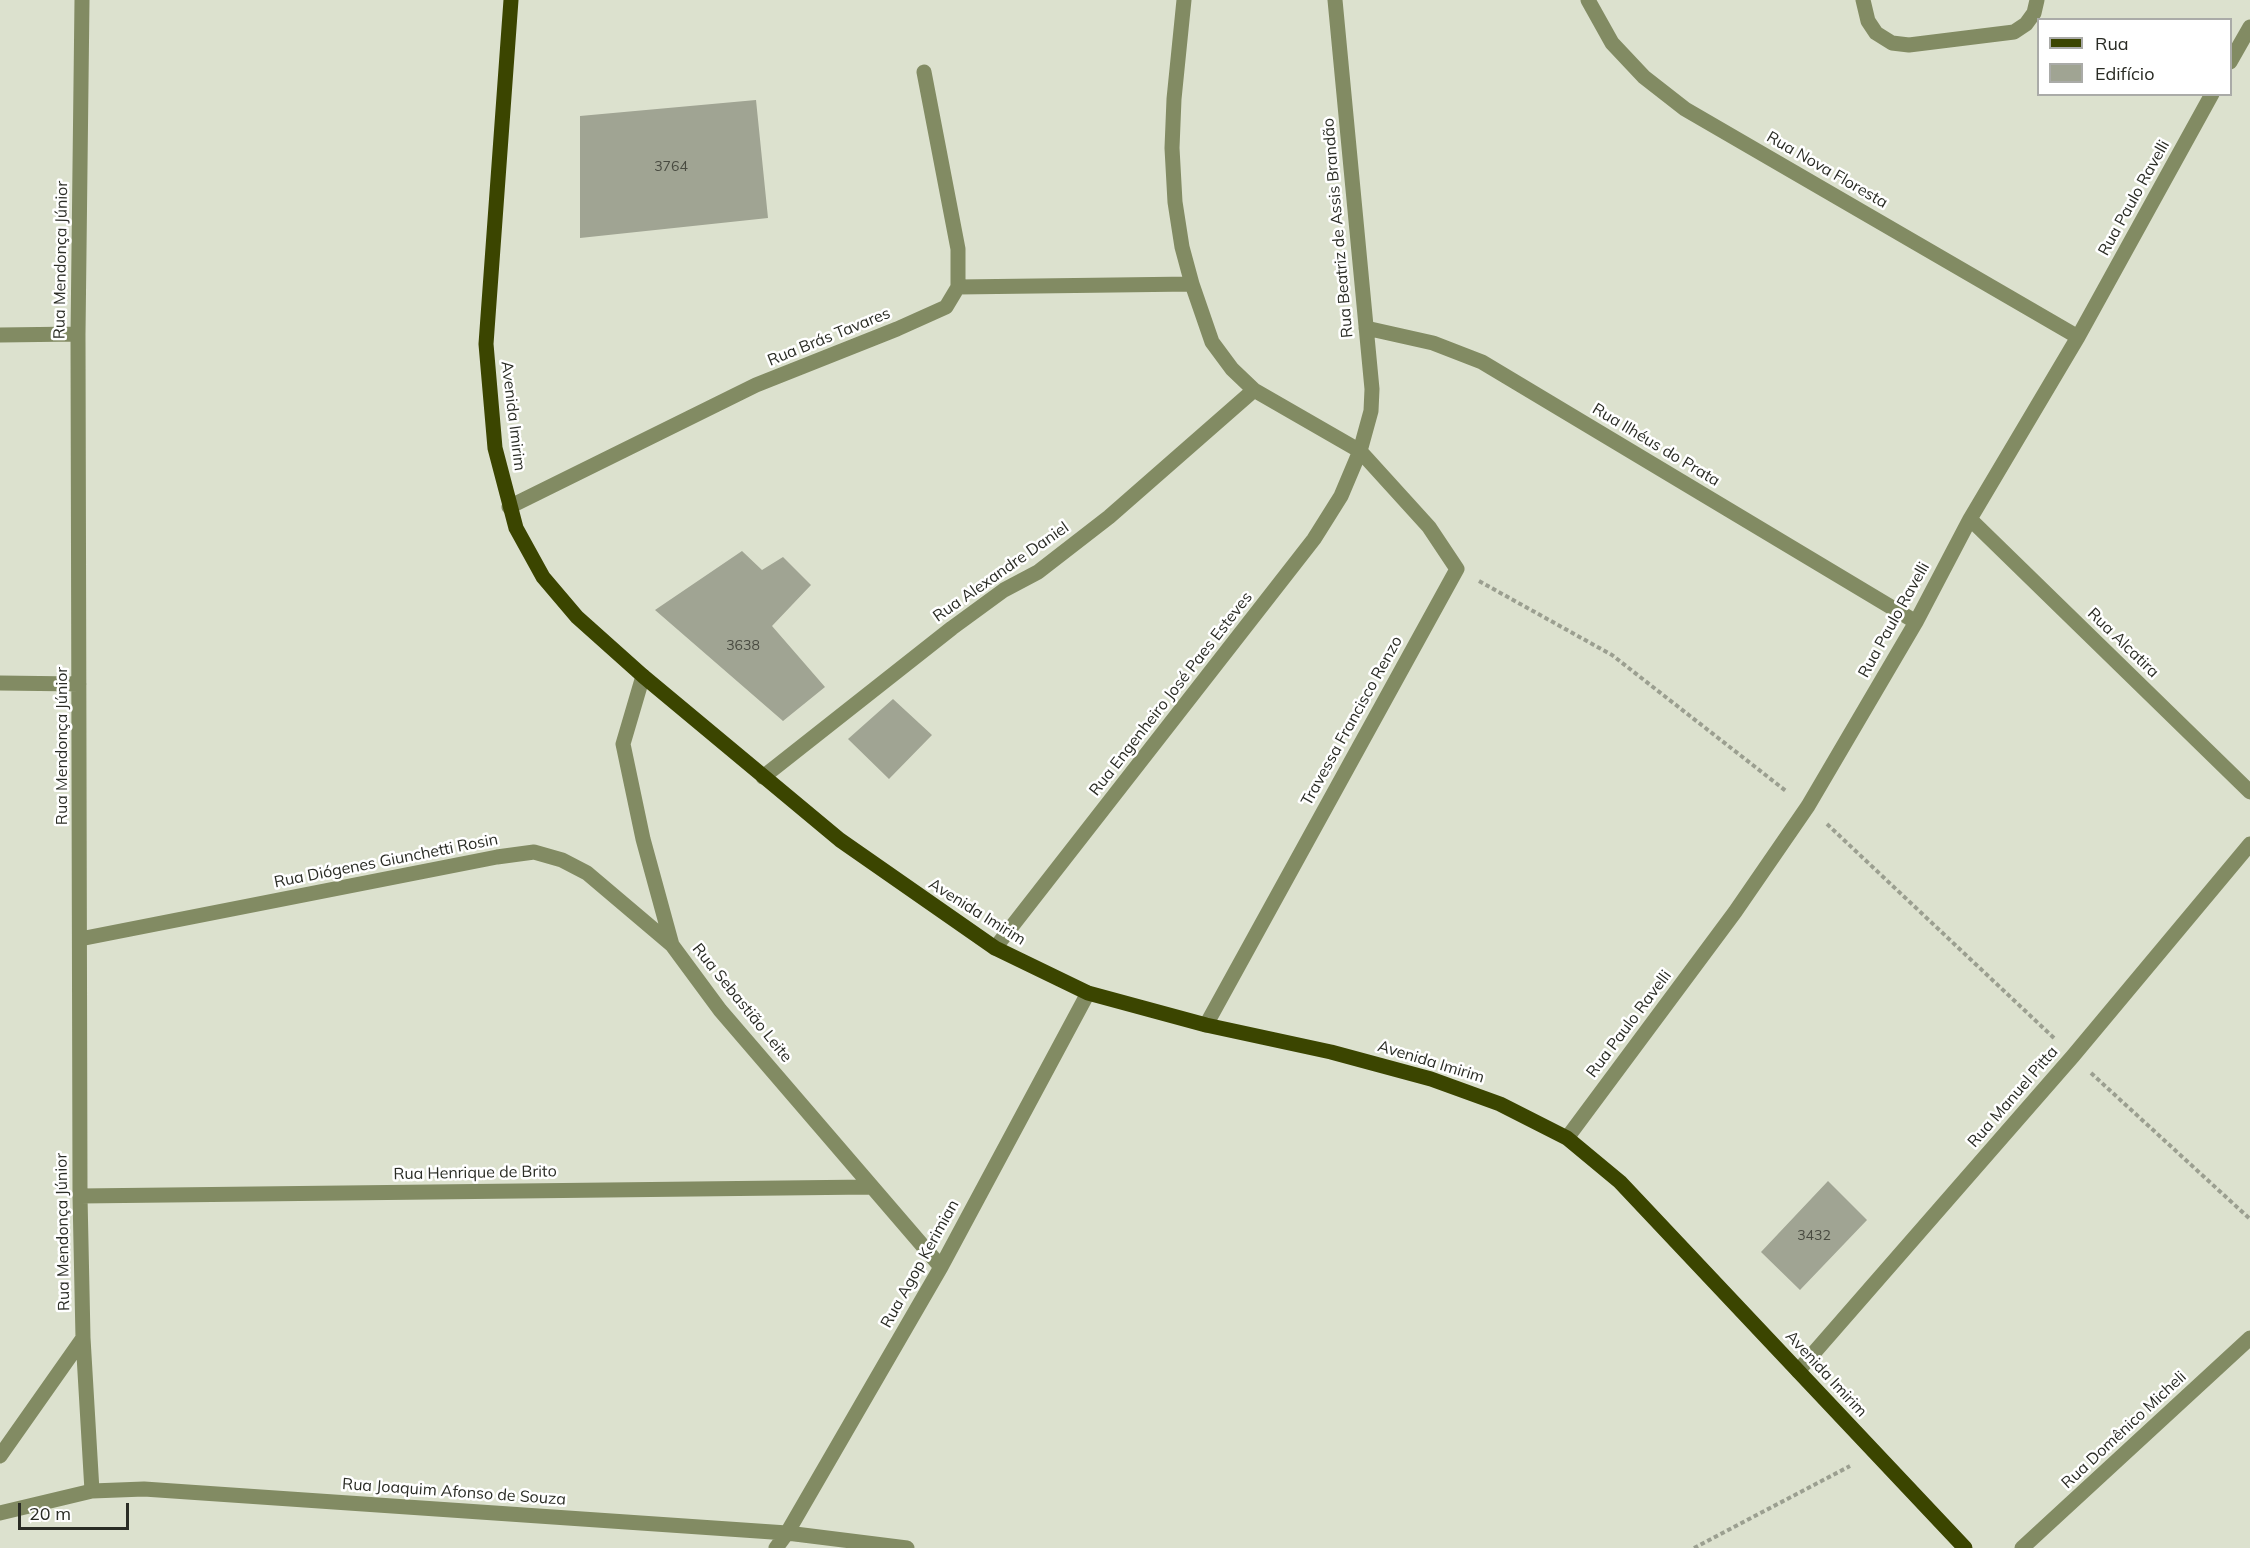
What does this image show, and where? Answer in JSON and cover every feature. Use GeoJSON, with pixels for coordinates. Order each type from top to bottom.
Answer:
{"type":"FeatureCollection","features":[{"type":"Feature","properties":{"kind":"main road","name":"Avenida Imirim"},"geometry":{"type":"LineString","coordinates":[[510,0],[486,344],[495,448],[516,528],[543,577],[577,617],[643,676],[840,840],[995,948],[1088,993],[1206,1025],[1331,1052],[1431,1078],[1500,1104],[1567,1138],[1620,1182],[1965,1548]]}},
{"type":"Feature","properties":{"kind":"street","name":"Rua Mendonça Júnior"},"geometry":{"type":"LineString","coordinates":[[82,0],[78,334],[80,1196],[83,1338],[92,1491]]}},
{"type":"Feature","properties":{"kind":"street"},"geometry":{"type":"LineString","coordinates":[[1184,0],[1174,99],[1172,148],[1175,202],[1182,247],[1212,342],[1232,369],[1254,390],[1360,452],[1429,527],[1457,569]]}},
{"type":"Feature","properties":{"kind":"street","name":"Rua Beatriz de Assis Brandão"},"geometry":{"type":"LineString","coordinates":[[1335,0],[1372,389],[1371,411],[1360,452]]}},
{"type":"Feature","properties":{"kind":"street","name":"Rua Nova Floresta"},"geometry":{"type":"LineString","coordinates":[[1588,0],[1612,43],[1644,77],[1685,109],[2078,337]]}},
{"type":"Feature","properties":{"kind":"street"},"geometry":{"type":"LineString","coordinates":[[1863,0],[1868,21],[1876,33],[1892,43],[1909,45],[2014,32],[2026,24],[2034,14],[2037,0]]}},
{"type":"Feature","properties":{"kind":"street"},"geometry":{"type":"LineString","coordinates":[[2232,58],[2250,27]]}},
{"type":"Feature","properties":{"kind":"street"},"geometry":{"type":"LineString","coordinates":[[924,72],[958,249],[958,287],[1192,284]]}},
{"type":"Feature","properties":{"kind":"street","name":"Rua Paulo Ravelli"},"geometry":{"type":"LineString","coordinates":[[1567,1138],[1735,912],[1808,806],[1916,622],[1970,519],[2078,337],[2211,96]]}},
{"type":"Feature","properties":{"kind":"street","name":"Rua Brás Tavares"},"geometry":{"type":"LineString","coordinates":[[509,507],[756,385],[946,307],[958,287]]}},
{"type":"Feature","properties":{"kind":"street","name":"Rua Ilhéus do Prata"},"geometry":{"type":"LineString","coordinates":[[1366,328],[1433,343],[1482,362],[1916,622]]}},
{"type":"Feature","properties":{"kind":"street"},"geometry":{"type":"LineString","coordinates":[[0,335],[78,334]]}},
{"type":"Feature","properties":{"kind":"street","name":"Rua Alexandre Daniel"},"geometry":{"type":"LineString","coordinates":[[763,777],[952,628],[1004,590],[1038,572],[1109,517],[1254,390]]}},
{"type":"Feature","properties":{"kind":"street","name":"Rua Engenheiro José Paes Esteves"},"geometry":{"type":"LineString","coordinates":[[995,948],[1314,539],[1341,496],[1360,452]]}},
{"type":"Feature","properties":{"kind":"street","name":"Rua Alcatira"},"geometry":{"type":"LineString","coordinates":[[1970,519],[2250,792]]}},
{"type":"Feature","properties":{"kind":"street","name":"Travessa Francisco Renzo"},"geometry":{"type":"LineString","coordinates":[[1206,1025],[1457,569]]}},
{"type":"Feature","properties":{"kind":"street","name":"Rua Sebastião Leite"},"geometry":{"type":"LineString","coordinates":[[643,676],[623,744],[643,839],[672,945],[720,1010],[941,1267]]}},
{"type":"Feature","properties":{"kind":"street"},"geometry":{"type":"LineString","coordinates":[[0,683],[79,684]]}},
{"type":"Feature","properties":{"kind":"street","name":"Rua Manuel Pitta"},"geometry":{"type":"LineString","coordinates":[[1798,1371],[2073,1056],[2250,844]]}},
{"type":"Feature","properties":{"kind":"street","name":"Rua Diógenes Giunchetti Rosin"},"geometry":{"type":"LineString","coordinates":[[80,939],[498,857],[534,852],[562,860],[587,873],[672,945]]}},
{"type":"Feature","properties":{"kind":"street","name":"Rua Agop Kerimian"},"geometry":{"type":"LineString","coordinates":[[776,1548],[787,1533],[941,1267],[1088,993]]}},
{"type":"Feature","properties":{"kind":"street","name":"Rua Henrique de Brito"},"geometry":{"type":"LineString","coordinates":[[80,1196],[870,1187]]}},
{"type":"Feature","properties":{"kind":"street"},"geometry":{"type":"LineString","coordinates":[[0,1456],[83,1338]]}},
{"type":"Feature","properties":{"kind":"street","name":"Rua Domênico Micheli"},"geometry":{"type":"LineString","coordinates":[[2022,1548],[2250,1338]]}},
{"type":"Feature","properties":{"kind":"street","name":"Rua Joaquim Afonso de Souza"},"geometry":{"type":"LineString","coordinates":[[0,1513],[92,1491],[144,1489],[787,1533],[907,1548]]}},
{"type":"Feature","properties":{"kind":"path"},"geometry":{"type":"LineString","coordinates":[[1457,569],[1612,655],[1770,781],[1808,806],[2250,1220]]}},
{"type":"Feature","properties":{"kind":"path"},"geometry":{"type":"LineString","coordinates":[[1694,1548],[1876,1453]]}},
{"type":"Feature","properties":{"kind":"building"},"geometry":{"type":"Polygon","coordinates":[[[756,100],[768,218],[580,238],[580,116],[756,100]]]}},
{"type":"Feature","properties":{"kind":"building"},"geometry":{"type":"Polygon","coordinates":[[[742,551],[762,570],[783,557],[811,585],[772,626],[825,687],[783,721],[655,610],[742,551]]]}},
{"type":"Feature","properties":{"kind":"building"},"geometry":{"type":"Polygon","coordinates":[[[893,699],[932,735],[889,779],[848,739],[893,699]]]}},
{"type":"Feature","properties":{"kind":"building"},"geometry":{"type":"Polygon","coordinates":[[[1828,1181],[1867,1220],[1800,1290],[1761,1252],[1828,1181]]]}}]}
